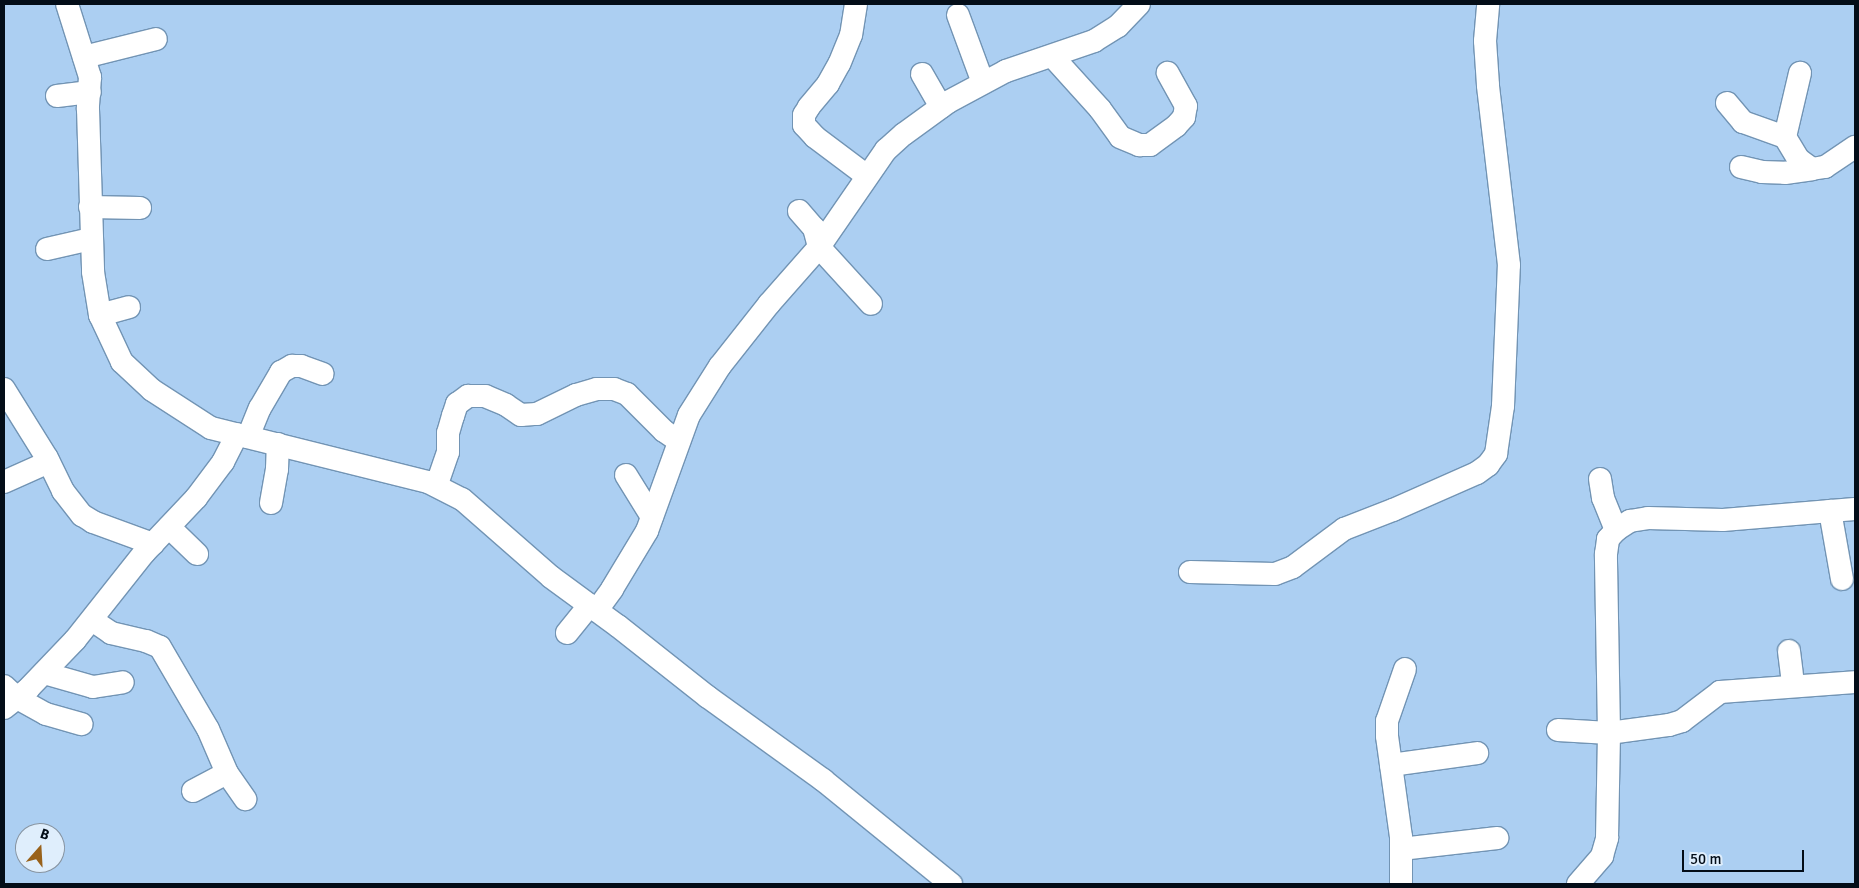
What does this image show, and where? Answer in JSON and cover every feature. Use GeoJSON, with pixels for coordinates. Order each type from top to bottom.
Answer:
{"type":"FeatureCollection","features":[{"type":"Feature","properties":{"kind":"street"},"geometry":{"type":"LineString","coordinates":[[68,4],[90,77],[88,109],[93,272],[100,315],[122,362],[152,390],[211,428],[424,481],[462,499],[551,577],[708,697],[823,780],[951,884]]}},
{"type":"Feature","properties":{"kind":"street"},"geometry":{"type":"LineString","coordinates":[[856,4],[851,35],[840,64],[828,84],[804,115],[804,125],[815,137],[867,176]]}},
{"type":"Feature","properties":{"kind":"street"},"geometry":{"type":"LineString","coordinates":[[567,633],[612,589],[647,531],[689,415],[720,366],[769,304],[819,247],[886,150],[941,106],[1006,71],[1094,41],[1118,26],[1139,4]]}},
{"type":"Feature","properties":{"kind":"street"},"geometry":{"type":"LineString","coordinates":[[1190,572],[1235,582],[1275,574],[1292,567],[1344,529],[1393,510],[1477,473],[1496,454],[1503,406],[1509,265],[1488,85],[1485,41],[1488,4]]}},
{"type":"Feature","properties":{"kind":"street"},"geometry":{"type":"LineString","coordinates":[[958,15],[983,83]]}},
{"type":"Feature","properties":{"kind":"street"},"geometry":{"type":"LineString","coordinates":[[84,56],[156,39]]}},
{"type":"Feature","properties":{"kind":"street"},"geometry":{"type":"LineString","coordinates":[[1053,56],[1100,109],[1120,137],[1139,145],[1150,145],[1176,126],[1184,117],[1186,106],[1168,73]]}},
{"type":"Feature","properties":{"kind":"street"},"geometry":{"type":"LineString","coordinates":[[1785,137],[1800,73]]}},
{"type":"Feature","properties":{"kind":"street"},"geometry":{"type":"LineString","coordinates":[[922,74],[941,106]]}},
{"type":"Feature","properties":{"kind":"street"},"geometry":{"type":"LineString","coordinates":[[57,96],[90,92]]}},
{"type":"Feature","properties":{"kind":"street"},"geometry":{"type":"LineString","coordinates":[[1728,103],[1743,122],[1785,137],[1798,159],[1812,170]]}},
{"type":"Feature","properties":{"kind":"street"},"geometry":{"type":"LineString","coordinates":[[1741,167],[1762,172],[1785,173],[1812,170],[1825,167],[1855,147]]}},
{"type":"Feature","properties":{"kind":"street"},"geometry":{"type":"LineString","coordinates":[[90,207],[140,208]]}},
{"type":"Feature","properties":{"kind":"street"},"geometry":{"type":"LineString","coordinates":[[799,211],[814,228],[819,247],[871,304]]}},
{"type":"Feature","properties":{"kind":"street"},"geometry":{"type":"LineString","coordinates":[[47,249],[91,239]]}},
{"type":"Feature","properties":{"kind":"street"},"geometry":{"type":"LineString","coordinates":[[100,315],[129,307]]}},
{"type":"Feature","properties":{"kind":"street"},"geometry":{"type":"LineString","coordinates":[[8,697],[44,672],[92,620],[153,544],[202,491],[243,435],[281,372],[292,366],[301,366],[323,374]]}},
{"type":"Feature","properties":{"kind":"street"},"geometry":{"type":"LineString","coordinates":[[424,481],[448,452],[448,433],[452,416],[457,404],[468,396],[485,396],[506,405],[521,415],[537,414],[576,395],[597,388],[614,388],[628,394],[642,406],[659,426],[679,440]]}},
{"type":"Feature","properties":{"kind":"street"},"geometry":{"type":"LineString","coordinates":[[4,389],[49,462],[63,491],[82,515],[93,522],[153,544]]}},
{"type":"Feature","properties":{"kind":"street"},"geometry":{"type":"LineString","coordinates":[[271,502],[277,469],[278,444]]}},
{"type":"Feature","properties":{"kind":"street"},"geometry":{"type":"LineString","coordinates":[[4,482],[49,462]]}},
{"type":"Feature","properties":{"kind":"street"},"geometry":{"type":"LineString","coordinates":[[626,475],[652,517]]}},
{"type":"Feature","properties":{"kind":"street"},"geometry":{"type":"LineString","coordinates":[[1600,479],[1604,498],[1616,530]]}},
{"type":"Feature","properties":{"kind":"street"},"geometry":{"type":"LineString","coordinates":[[1578,884],[1602,856],[1607,838],[1609,733],[1606,554],[1608,539],[1616,530],[1630,522],[1648,518],[1723,520],[1855,509]]}},
{"type":"Feature","properties":{"kind":"street"},"geometry":{"type":"LineString","coordinates":[[1830,511],[1842,579]]}},
{"type":"Feature","properties":{"kind":"street"},"geometry":{"type":"LineString","coordinates":[[169,527],[198,554]]}},
{"type":"Feature","properties":{"kind":"street"},"geometry":{"type":"LineString","coordinates":[[92,620],[112,633],[146,641],[160,647],[208,730],[228,772],[245,799]]}},
{"type":"Feature","properties":{"kind":"street"},"geometry":{"type":"LineString","coordinates":[[1789,651],[1793,685]]}},
{"type":"Feature","properties":{"kind":"street"},"geometry":{"type":"LineString","coordinates":[[1401,884],[1401,850],[1387,721],[1404,669]]}},
{"type":"Feature","properties":{"kind":"street"},"geometry":{"type":"LineString","coordinates":[[44,672],[93,688],[123,682]]}},
{"type":"Feature","properties":{"kind":"street"},"geometry":{"type":"LineString","coordinates":[[1558,730],[1609,733],[1682,721],[1720,692],[1793,685],[1855,682]]}},
{"type":"Feature","properties":{"kind":"street"},"geometry":{"type":"LineString","coordinates":[[8,697],[46,714],[82,724]]}},
{"type":"Feature","properties":{"kind":"street"},"geometry":{"type":"LineString","coordinates":[[1391,765],[1477,753]]}},
{"type":"Feature","properties":{"kind":"street"},"geometry":{"type":"LineString","coordinates":[[193,791],[228,772]]}},
{"type":"Feature","properties":{"kind":"street"},"geometry":{"type":"LineString","coordinates":[[1401,850],[1497,838]]}}]}
